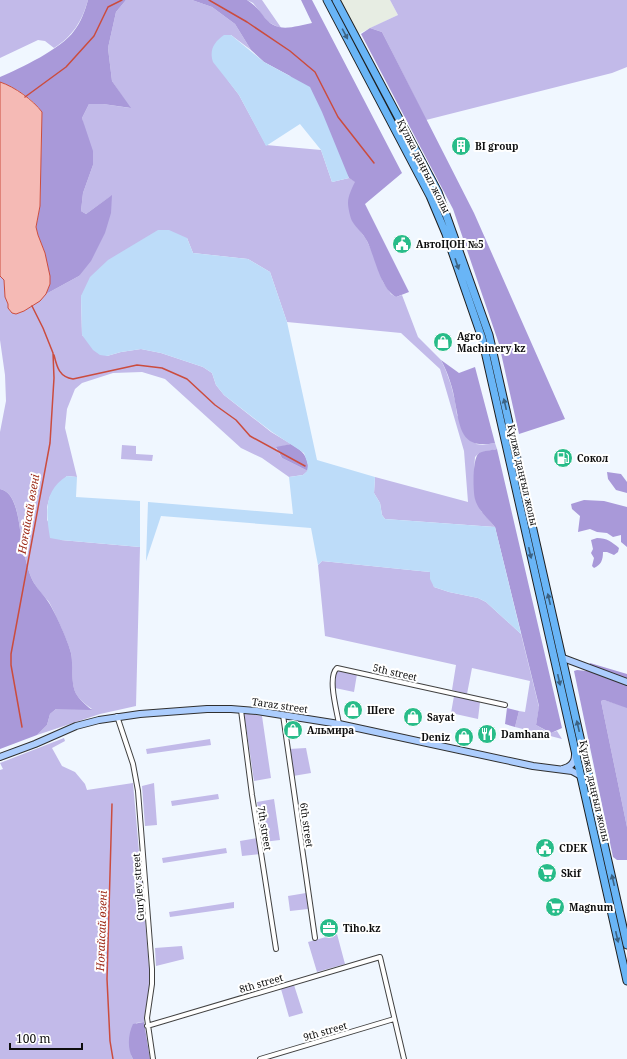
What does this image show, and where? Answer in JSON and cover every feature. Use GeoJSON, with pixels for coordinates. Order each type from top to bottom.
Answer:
{"type":"FeatureCollection","features":[{"type":"Feature","properties":{"kind":"main road","name":"Құлжа даңғыл жолы"},"geometry":{"type":"LineString","coordinates":[[327,0],[430,196],[446,234],[482,338],[627,981]]}},
{"type":"Feature","properties":{"kind":"main road","name":"Құлжа даңғыл жолы"},"geometry":{"type":"LineString","coordinates":[[336,0],[438,192],[489,335],[627,946]]}},
{"type":"Feature","properties":{"kind":"street"},"geometry":{"type":"LineString","coordinates":[[563,658],[627,682]]}},
{"type":"Feature","properties":{"kind":"street","name":"5th street"},"geometry":{"type":"LineString","coordinates":[[339,724],[333,685],[334,671],[337,668],[505,706]]}},
{"type":"Feature","properties":{"kind":"street","name":"Taraz street"},"geometry":{"type":"LineString","coordinates":[[0,757],[76,726],[117,716],[207,709],[241,710],[339,724],[533,766],[572,771],[581,776]]}},
{"type":"Feature","properties":{"kind":"street","name":"7th street"},"geometry":{"type":"LineString","coordinates":[[241,710],[252,795],[276,949]]}},
{"type":"Feature","properties":{"kind":"street","name":"6th street"},"geometry":{"type":"LineString","coordinates":[[283,715],[315,938]]}},
{"type":"Feature","properties":{"kind":"street","name":"Gurylev street"},"geometry":{"type":"LineString","coordinates":[[117,716],[133,764],[138,791],[152,969],[152,984],[147,1026],[153,1059]]}},
{"type":"Feature","properties":{"kind":"street"},"geometry":{"type":"LineString","coordinates":[[560,770],[567,768],[574,763],[576,750]]}},
{"type":"Feature","properties":{"kind":"street","name":"8th street"},"geometry":{"type":"LineString","coordinates":[[147,1026],[380,957],[394,1019]]}},
{"type":"Feature","properties":{"kind":"street"},"geometry":{"type":"LineString","coordinates":[[394,1019],[404,1059]]}},
{"type":"Feature","properties":{"kind":"street","name":"9th street"},"geometry":{"type":"LineString","coordinates":[[260,1059],[394,1019]]}},
{"type":"Feature","properties":{"kind":"shaded area"},"geometry":{"type":"Polygon","coordinates":[[[0,0],[88,0],[83,15],[72,33],[54,48],[45,41],[38,40],[0,58],[0,0]]]}},
{"type":"Feature","properties":{"kind":"shaded area"},"geometry":{"type":"Polygon","coordinates":[[[88,0],[126,0],[116,12],[108,48],[112,81],[131,108],[103,104],[89,104],[82,118],[93,151],[93,165],[83,193],[81,211],[86,214],[112,195],[111,213],[105,233],[91,261],[79,276],[46,294],[50,284],[45,253],[36,227],[40,206],[42,112],[23,94],[0,82],[0,77],[19,69],[40,57],[60,45],[68,38],[79,24],[88,0]]]}},
{"type":"Feature","properties":{"kind":"shaded area"},"geometry":{"type":"Polygon","coordinates":[[[126,0],[192,0],[212,7],[235,24],[251,50],[231,35],[227,79],[239,95],[266,145],[321,150],[332,182],[349,178],[356,182],[352,190],[352,220],[366,239],[383,282],[391,294],[396,297],[402,295],[418,337],[441,360],[451,385],[457,415],[476,444],[483,445],[495,443],[497,449],[479,453],[475,457],[474,469],[481,511],[495,527],[385,519],[382,515],[380,503],[374,493],[375,477],[468,502],[464,451],[440,369],[401,333],[287,322],[270,272],[248,259],[193,253],[187,238],[81,296],[82,335],[107,356],[141,349],[161,353],[203,367],[212,373],[216,385],[224,395],[271,432],[291,444],[276,448],[282,458],[308,471],[303,475],[289,477],[262,458],[241,448],[165,379],[142,372],[113,373],[82,383],[75,389],[67,409],[65,428],[77,477],[67,476],[50,496],[47,507],[47,520],[61,540],[140,547],[136,706],[100,714],[37,735],[47,725],[50,714],[56,709],[92,709],[81,700],[75,692],[71,655],[67,641],[49,602],[37,588],[31,576],[22,546],[16,507],[12,498],[7,492],[0,489],[0,432],[6,401],[5,375],[0,340],[0,276],[4,280],[5,297],[8,308],[12,313],[16,314],[32,306],[46,294],[79,276],[111,196],[86,214],[81,211],[83,193],[93,165],[82,118],[89,104],[103,104],[130,108],[112,81],[108,48],[116,12],[126,0]]]}},
{"type":"Feature","properties":{"kind":"shaded area"},"geometry":{"type":"Polygon","coordinates":[[[192,0],[247,0],[257,8],[270,23],[275,26],[287,28],[312,23],[301,0],[312,0],[402,173],[365,204],[409,292],[396,297],[390,293],[382,280],[367,241],[352,221],[348,207],[350,192],[355,182],[349,178],[290,76],[264,62],[251,50],[235,24],[212,7],[192,0]]]}},
{"type":"Feature","properties":{"kind":"shaded area"},"geometry":{"type":"Polygon","coordinates":[[[247,0],[262,0],[282,29],[268,22],[253,3],[247,0]]]}},
{"type":"Feature","properties":{"kind":"shaded area"},"geometry":{"type":"Polygon","coordinates":[[[340,0],[390,0],[398,15],[358,34],[340,0]]]}},
{"type":"Feature","properties":{"kind":"shaded area"},"geometry":{"type":"Polygon","coordinates":[[[390,0],[627,0],[627,67],[612,73],[426,120],[382,32],[370,28],[398,15],[390,0]]]}},
{"type":"Feature","properties":{"kind":"shaded area"},"geometry":{"type":"Polygon","coordinates":[[[370,28],[382,32],[474,213],[565,419],[519,434],[499,344],[453,209],[361,34],[370,28]]]}},
{"type":"Feature","properties":{"kind":"shaded area"},"geometry":{"type":"Polygon","coordinates":[[[0,82],[23,94],[42,112],[40,206],[36,227],[45,253],[50,276],[50,284],[46,294],[40,301],[16,314],[12,313],[8,308],[5,297],[4,280],[0,276],[0,82]]]}},
{"type":"Feature","properties":{"kind":"shaded area"},"geometry":{"type":"Polygon","coordinates":[[[441,360],[459,373],[475,367],[495,443],[475,443],[464,435],[459,420],[452,386],[441,360]]]}},
{"type":"Feature","properties":{"kind":"shaded area"},"geometry":{"type":"Polygon","coordinates":[[[291,444],[299,449],[306,458],[308,471],[282,458],[276,447],[291,444]]]}},
{"type":"Feature","properties":{"kind":"shaded area"},"geometry":{"type":"Polygon","coordinates":[[[122,445],[136,446],[136,454],[153,455],[152,461],[121,459],[122,445]]]}},
{"type":"Feature","properties":{"kind":"shaded area"},"geometry":{"type":"Polygon","coordinates":[[[497,449],[562,728],[551,733],[536,725],[539,706],[495,527],[481,511],[475,499],[474,475],[477,456],[481,452],[497,449]]]}},
{"type":"Feature","properties":{"kind":"shaded area"},"geometry":{"type":"Polygon","coordinates":[[[607,472],[621,474],[627,482],[627,493],[616,490],[608,479],[607,472]]]}},
{"type":"Feature","properties":{"kind":"shaded area"},"geometry":{"type":"Polygon","coordinates":[[[0,489],[7,492],[16,507],[22,547],[29,573],[37,588],[52,608],[67,642],[72,656],[73,686],[75,691],[81,700],[92,710],[56,709],[50,714],[47,725],[37,735],[0,749],[0,489]]]}},
{"type":"Feature","properties":{"kind":"shaded area"},"geometry":{"type":"Polygon","coordinates":[[[584,500],[604,501],[627,507],[627,547],[621,542],[621,535],[613,537],[607,533],[597,532],[590,529],[578,532],[580,516],[572,509],[571,504],[584,500]]]}},
{"type":"Feature","properties":{"kind":"shaded area"},"geometry":{"type":"Polygon","coordinates":[[[597,538],[609,541],[619,548],[618,552],[614,555],[603,552],[601,562],[594,568],[592,566],[594,558],[591,553],[593,549],[591,540],[597,538]]]}},
{"type":"Feature","properties":{"kind":"shaded area"},"geometry":{"type":"Polygon","coordinates":[[[322,561],[430,572],[434,587],[449,592],[478,598],[486,602],[521,634],[539,707],[536,725],[550,733],[557,731],[562,739],[515,727],[519,711],[525,712],[530,681],[472,668],[467,694],[452,690],[456,665],[325,636],[318,565],[322,561]]]}},
{"type":"Feature","properties":{"kind":"shaded area"},"geometry":{"type":"Polygon","coordinates":[[[590,663],[627,674],[627,708],[604,700],[601,701],[627,827],[627,860],[617,860],[613,857],[574,671],[587,671],[590,663]]]}},
{"type":"Feature","properties":{"kind":"shaded area"},"geometry":{"type":"Polygon","coordinates":[[[338,671],[357,674],[354,692],[335,688],[334,681],[338,671]]]}},
{"type":"Feature","properties":{"kind":"shaded area"},"geometry":{"type":"Polygon","coordinates":[[[454,696],[480,702],[478,719],[451,713],[454,696]]]}},
{"type":"Feature","properties":{"kind":"shaded area"},"geometry":{"type":"Polygon","coordinates":[[[604,700],[627,707],[627,827],[601,701],[604,700]]]}},
{"type":"Feature","properties":{"kind":"shaded area"},"geometry":{"type":"Polygon","coordinates":[[[507,708],[519,711],[515,727],[505,724],[507,708]]]}},
{"type":"Feature","properties":{"kind":"shaded area"},"geometry":{"type":"Polygon","coordinates":[[[244,713],[262,716],[271,778],[254,781],[244,713]]]}},
{"type":"Feature","properties":{"kind":"shaded area"},"geometry":{"type":"Polygon","coordinates":[[[64,738],[65,741],[52,748],[62,766],[75,772],[85,784],[87,790],[133,783],[150,977],[144,1022],[136,1023],[131,1055],[133,1059],[0,1059],[0,770],[3,769],[0,763],[64,738]]]}},
{"type":"Feature","properties":{"kind":"shaded area"},"geometry":{"type":"Polygon","coordinates":[[[210,739],[211,745],[147,754],[146,749],[210,739]]]}},
{"type":"Feature","properties":{"kind":"shaded area"},"geometry":{"type":"Polygon","coordinates":[[[306,748],[311,773],[293,776],[289,749],[306,748]]]}},
{"type":"Feature","properties":{"kind":"shaded area"},"geometry":{"type":"Polygon","coordinates":[[[154,783],[157,825],[145,826],[142,786],[154,783]]]}},
{"type":"Feature","properties":{"kind":"shaded area"},"geometry":{"type":"Polygon","coordinates":[[[218,794],[219,799],[172,806],[171,801],[218,794]]]}},
{"type":"Feature","properties":{"kind":"shaded area"},"geometry":{"type":"Polygon","coordinates":[[[274,799],[280,840],[263,842],[257,802],[274,799]]]}},
{"type":"Feature","properties":{"kind":"shaded area"},"geometry":{"type":"Polygon","coordinates":[[[257,838],[260,854],[242,856],[240,841],[257,838]]]}},
{"type":"Feature","properties":{"kind":"shaded area"},"geometry":{"type":"Polygon","coordinates":[[[226,848],[227,853],[163,863],[162,858],[226,848]]]}},
{"type":"Feature","properties":{"kind":"shaded area"},"geometry":{"type":"Polygon","coordinates":[[[306,893],[308,909],[290,911],[288,896],[306,893]]]}},
{"type":"Feature","properties":{"kind":"shaded area"},"geometry":{"type":"Polygon","coordinates":[[[234,902],[234,908],[170,917],[169,912],[234,902]]]}},
{"type":"Feature","properties":{"kind":"shaded area"},"geometry":{"type":"Polygon","coordinates":[[[337,934],[345,964],[317,972],[308,942],[337,934]]]}},
{"type":"Feature","properties":{"kind":"shaded area"},"geometry":{"type":"Polygon","coordinates":[[[182,946],[184,959],[156,966],[155,948],[182,946]]]}},
{"type":"Feature","properties":{"kind":"shaded area"},"geometry":{"type":"Polygon","coordinates":[[[294,985],[303,1013],[289,1017],[281,989],[294,985]]]}},
{"type":"Feature","properties":{"kind":"shaded area"},"geometry":{"type":"Polygon","coordinates":[[[144,1022],[150,1059],[133,1059],[129,1046],[131,1028],[133,1024],[144,1022]]]}},
{"type":"Feature","properties":{"kind":"sand"},"geometry":{"type":"Polygon","coordinates":[[[224,35],[231,35],[264,62],[310,87],[349,178],[332,182],[321,150],[300,124],[266,146],[239,95],[213,62],[213,47],[215,43],[224,35]]]}},
{"type":"Feature","properties":{"kind":"sand"},"geometry":{"type":"Polygon","coordinates":[[[158,230],[169,230],[187,238],[193,253],[248,259],[270,272],[287,322],[317,460],[375,477],[374,493],[380,503],[382,515],[385,519],[495,527],[521,634],[486,602],[478,598],[449,592],[434,587],[430,579],[430,572],[322,561],[318,565],[311,528],[161,516],[146,561],[148,502],[293,514],[289,477],[303,475],[307,471],[308,465],[304,453],[272,432],[224,395],[216,385],[212,373],[203,367],[161,353],[141,349],[107,356],[100,355],[93,350],[82,335],[81,296],[90,277],[108,260],[158,230]]]}},
{"type":"Feature","properties":{"kind":"sand"},"geometry":{"type":"Polygon","coordinates":[[[67,476],[77,477],[76,497],[140,501],[140,547],[50,538],[47,511],[48,503],[54,488],[67,476]]]}},
{"type":"Feature","properties":{"kind":"waterway"},"geometry":{"type":"LineString","coordinates":[[25,97],[66,67],[94,36],[108,7],[122,0]]}},
{"type":"Feature","properties":{"kind":"waterway"},"geometry":{"type":"LineString","coordinates":[[209,0],[247,22],[290,51],[315,72],[338,117],[374,163]]}},
{"type":"Feature","properties":{"kind":"waterway","name":"Ноғайсай өзені"},"geometry":{"type":"LineString","coordinates":[[22,727],[11,665],[11,654],[50,443],[54,378],[53,353],[32,306]]}},
{"type":"Feature","properties":{"kind":"waterway"},"geometry":{"type":"LineString","coordinates":[[54,355],[59,371],[68,378],[73,379],[137,365],[162,368],[187,379],[215,405],[236,420],[250,436],[305,466]]}},
{"type":"Feature","properties":{"kind":"waterway","name":"Ноғайсай өзені"},"geometry":{"type":"LineString","coordinates":[[112,804],[107,979],[110,1041],[113,1059]]}},
{"type":"Feature","properties":{"kind":"place","name":"BI group"},"geometry":{"type":"Point","coordinates":[461,146]}},
{"type":"Feature","properties":{"kind":"place","name":"АвтоЦОН №5"},"geometry":{"type":"Point","coordinates":[402,244]}},
{"type":"Feature","properties":{"kind":"place","name":"Agro Machinery kz"},"geometry":{"type":"Point","coordinates":[443,342]}},
{"type":"Feature","properties":{"kind":"place","name":"Сокол"},"geometry":{"type":"Point","coordinates":[563,458]}},
{"type":"Feature","properties":{"kind":"place","name":"Шеге"},"geometry":{"type":"Point","coordinates":[353,710]}},
{"type":"Feature","properties":{"kind":"place","name":"Sayat"},"geometry":{"type":"Point","coordinates":[413,717]}},
{"type":"Feature","properties":{"kind":"place","name":"Альмира"},"geometry":{"type":"Point","coordinates":[293,730]}},
{"type":"Feature","properties":{"kind":"place","name":"Damhana"},"geometry":{"type":"Point","coordinates":[487,734]}},
{"type":"Feature","properties":{"kind":"place","name":"Deniz"},"geometry":{"type":"Point","coordinates":[464,737]}},
{"type":"Feature","properties":{"kind":"place","name":"CDEK"},"geometry":{"type":"Point","coordinates":[545,848]}},
{"type":"Feature","properties":{"kind":"place","name":"Skif"},"geometry":{"type":"Point","coordinates":[547,873]}},
{"type":"Feature","properties":{"kind":"place","name":"Magnum"},"geometry":{"type":"Point","coordinates":[555,907]}},
{"type":"Feature","properties":{"kind":"place","name":"Tiho.kz"},"geometry":{"type":"Point","coordinates":[329,928]}}]}
